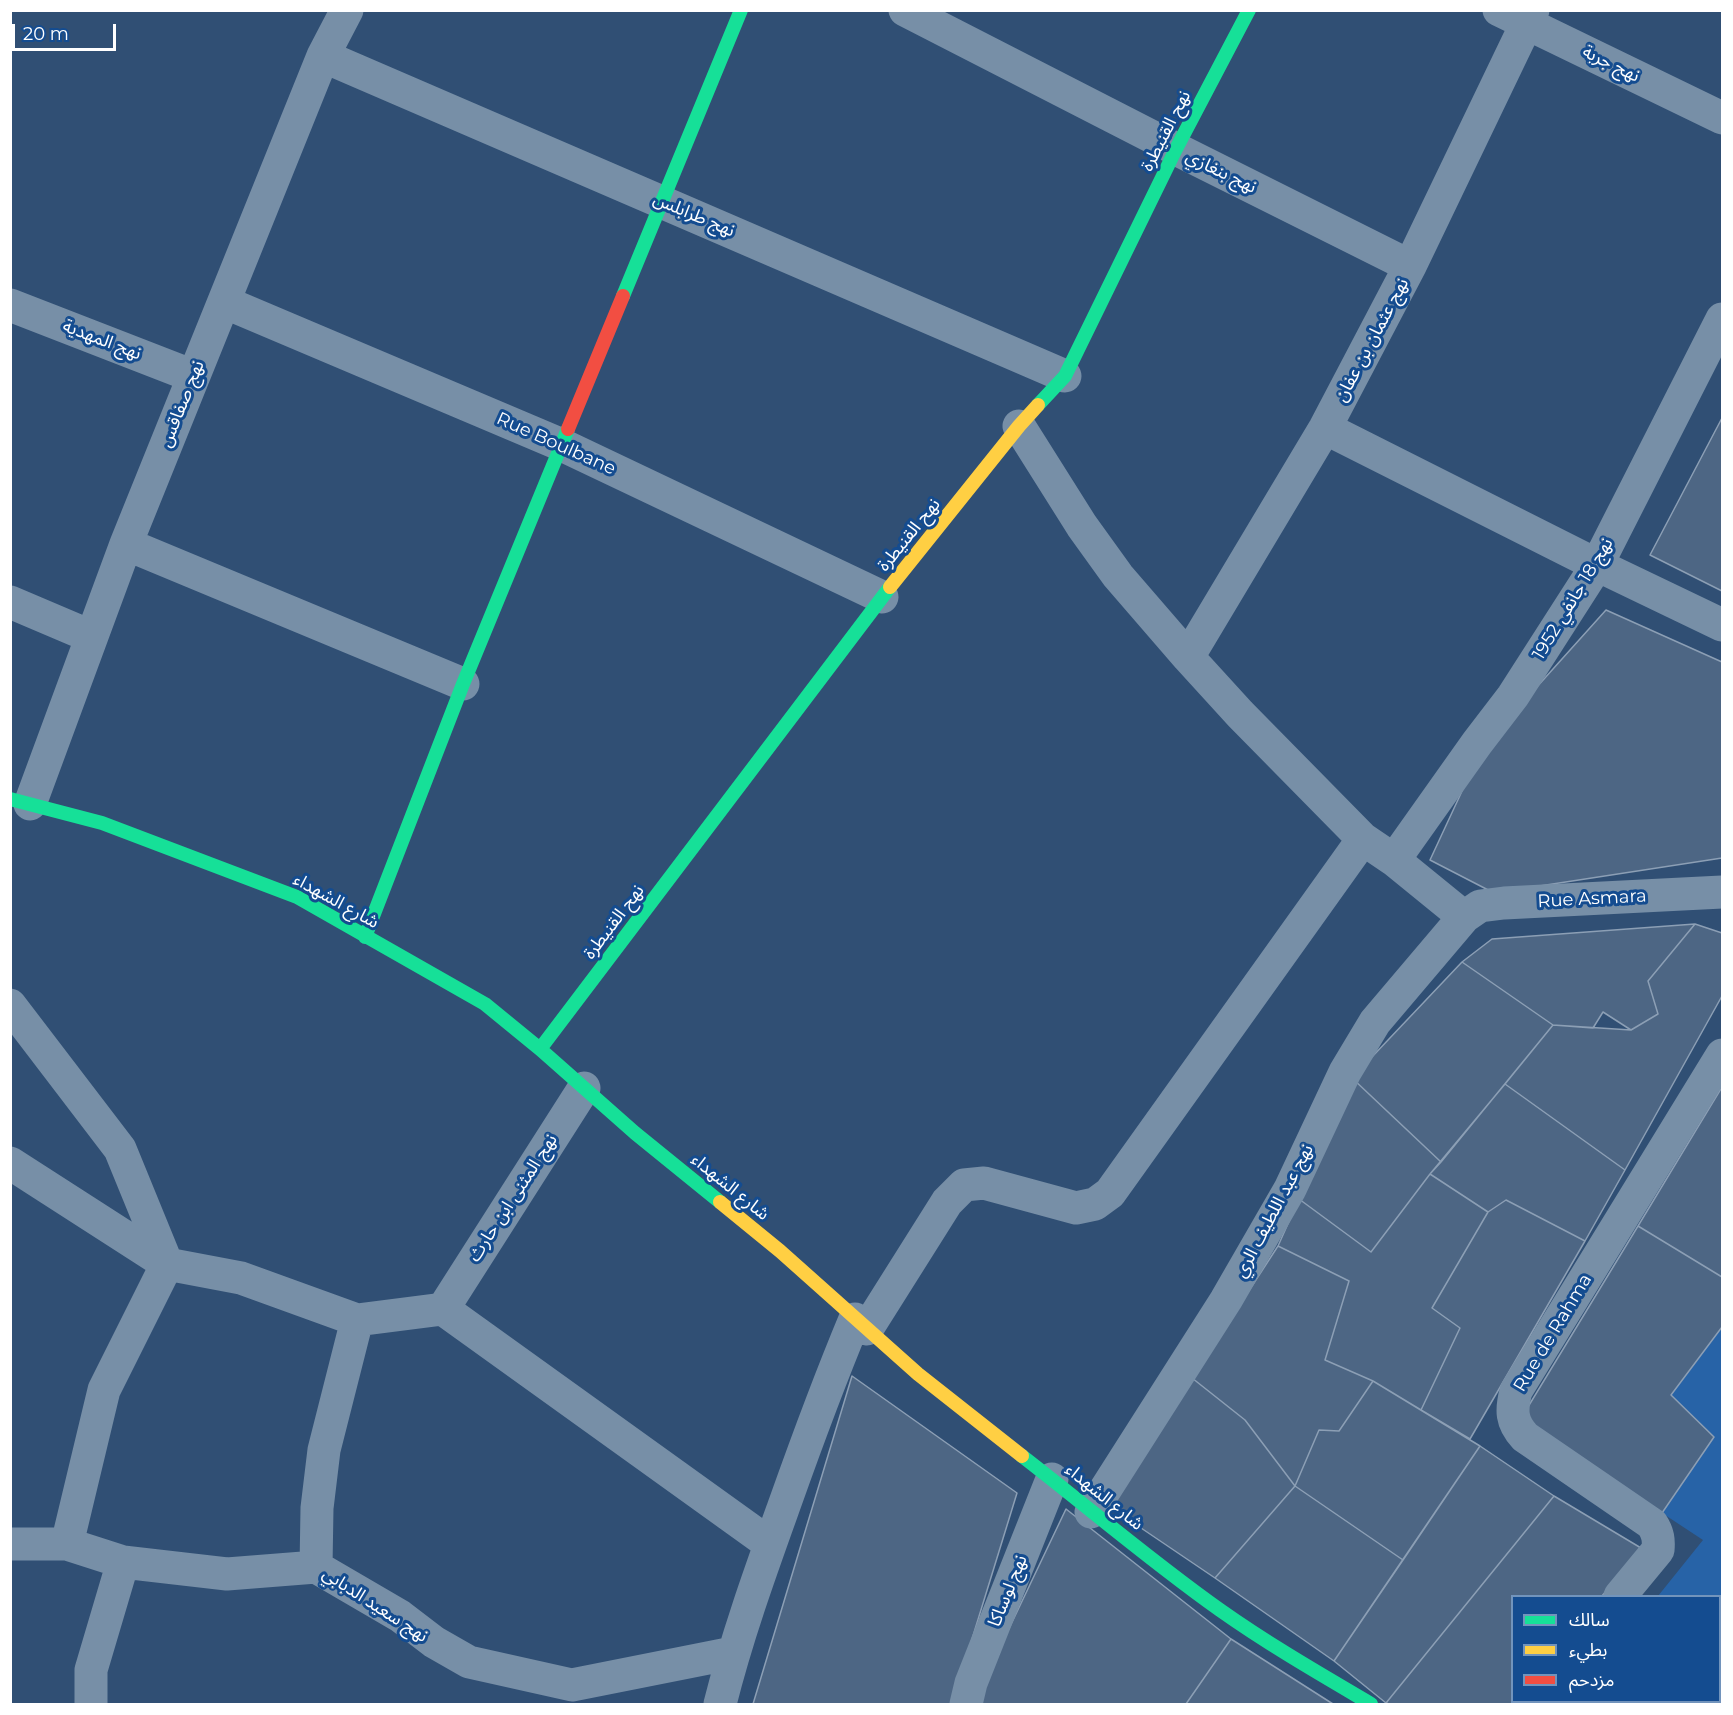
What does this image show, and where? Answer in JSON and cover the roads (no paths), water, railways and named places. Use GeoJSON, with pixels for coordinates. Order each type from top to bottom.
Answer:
{"type":"FeatureCollection","features":[{"type":"Feature","properties":{"kind":"street","name":"نهج صفاقس"},"geometry":{"type":"LineString","coordinates":[[20,802],[90,636],[323,56],[347,10]]}},
{"type":"Feature","properties":{"kind":"street"},"geometry":{"type":"LineString","coordinates":[[365,937],[463,684],[741,10]]}},
{"type":"Feature","properties":{"kind":"street","name":"نهج بنغازي"},"geometry":{"type":"LineString","coordinates":[[905,10],[1410,266]]}},
{"type":"Feature","properties":{"kind":"street","name":"نهح القنيطرة"},"geometry":{"type":"LineString","coordinates":[[540,1049],[882,597],[1019,426],[1065,376],[1176,149],[1249,10]]}},
{"type":"Feature","properties":{"kind":"street","name":"نهج جربة"},"geometry":{"type":"LineString","coordinates":[[1519,15],[1722,118]]}},
{"type":"Feature","properties":{"kind":"street","name":"نهج عثمان بن عفان"},"geometry":{"type":"LineString","coordinates":[[1188,657],[1325,428],[1410,266],[1519,15]]}},
{"type":"Feature","properties":{"kind":"street","name":"نهج طرابلس"},"geometry":{"type":"LineString","coordinates":[[323,56],[1065,376]]}},
{"type":"Feature","properties":{"kind":"street","name":"Rue Boulbane"},"geometry":{"type":"LineString","coordinates":[[224,302],[562,445],[882,597]]}},
{"type":"Feature","properties":{"kind":"street","name":"نهج المهدية"},"geometry":{"type":"LineString","coordinates":[[10,305],[193,376]]}},
{"type":"Feature","properties":{"kind":"street","name":"نهج 18 جانفي 1952"},"geometry":{"type":"LineString","coordinates":[[1394,860],[1476,743],[1513,696],[1597,565],[1722,319]]}},
{"type":"Feature","properties":{"kind":"street"},"geometry":{"type":"LineString","coordinates":[[1019,426],[1082,526],[1112,568],[1188,657],[1240,714],[1363,839],[1394,860],[1464,917]]}},
{"type":"Feature","properties":{"kind":"street"},"geometry":{"type":"LineString","coordinates":[[1325,428],[1597,565],[1722,625]]}},
{"type":"Feature","properties":{"kind":"street"},"geometry":{"type":"LineString","coordinates":[[126,544],[463,684]]}},
{"type":"Feature","properties":{"kind":"street"},"geometry":{"type":"LineString","coordinates":[[10,602],[90,636]]}},
{"type":"Feature","properties":{"kind":"street","name":"شارع الشهداء"},"geometry":{"type":"LineString","coordinates":[[20,802],[102,823],[287,893],[485,1004],[635,1133],[780,1251],[918,1374],[1091,1512],[1220,1610],[1292,1657],[1371,1704]]}},
{"type":"Feature","properties":{"kind":"street"},"geometry":{"type":"LineString","coordinates":[[720,1704],[733,1653],[831,1375],[861,1324],[947,1202],[964,1185],[984,1183],[1076,1209],[1095,1204],[1110,1193],[1363,839]]}},
{"type":"Feature","properties":{"kind":"street","name":"Rue Asmara"},"geometry":{"type":"LineString","coordinates":[[1464,917],[1480,906],[1504,903],[1722,892]]}},
{"type":"Feature","properties":{"kind":"street","name":"نهج عبد اللطيف الري"},"geometry":{"type":"LineString","coordinates":[[1091,1512],[1226,1300],[1290,1189],[1345,1072],[1374,1022],[1464,917]]}},
{"type":"Feature","properties":{"kind":"street"},"geometry":{"type":"LineString","coordinates":[[10,1005],[120,1149],[167,1263],[104,1390],[67,1544]]}},
{"type":"Feature","properties":{"kind":"street","name":"Rue de Rahma"},"geometry":{"type":"LineString","coordinates":[[1621,1595],[1658,1550],[1657,1532],[1652,1524],[1525,1437],[1516,1427],[1513,1404],[1516,1391],[1722,1055]]}},
{"type":"Feature","properties":{"kind":"street","name":"نهج المثنى ابن حارث"},"geometry":{"type":"LineString","coordinates":[[443,1309],[584,1088]]}},
{"type":"Feature","properties":{"kind":"street"},"geometry":{"type":"LineString","coordinates":[[10,1163],[167,1263],[241,1278],[357,1320],[443,1309],[770,1544]]}},
{"type":"Feature","properties":{"kind":"street"},"geometry":{"type":"LineString","coordinates":[[316,1567],[317,1508],[324,1450],[357,1320]]}},
{"type":"Feature","properties":{"kind":"street","name":"نهج لوساكا"},"geometry":{"type":"LineString","coordinates":[[966,1704],[971,1683],[1052,1479]]}},
{"type":"Feature","properties":{"kind":"street","name":"نهج سعيد الدبابي"},"geometry":{"type":"LineString","coordinates":[[10,1544],[67,1544],[123,1562],[226,1574],[316,1567],[400,1616],[434,1642],[469,1662],[570,1695],[733,1653]]}},
{"type":"Feature","properties":{"kind":"street"},"geometry":{"type":"LineString","coordinates":[[91,1704],[91,1670],[123,1562]]}}]}
